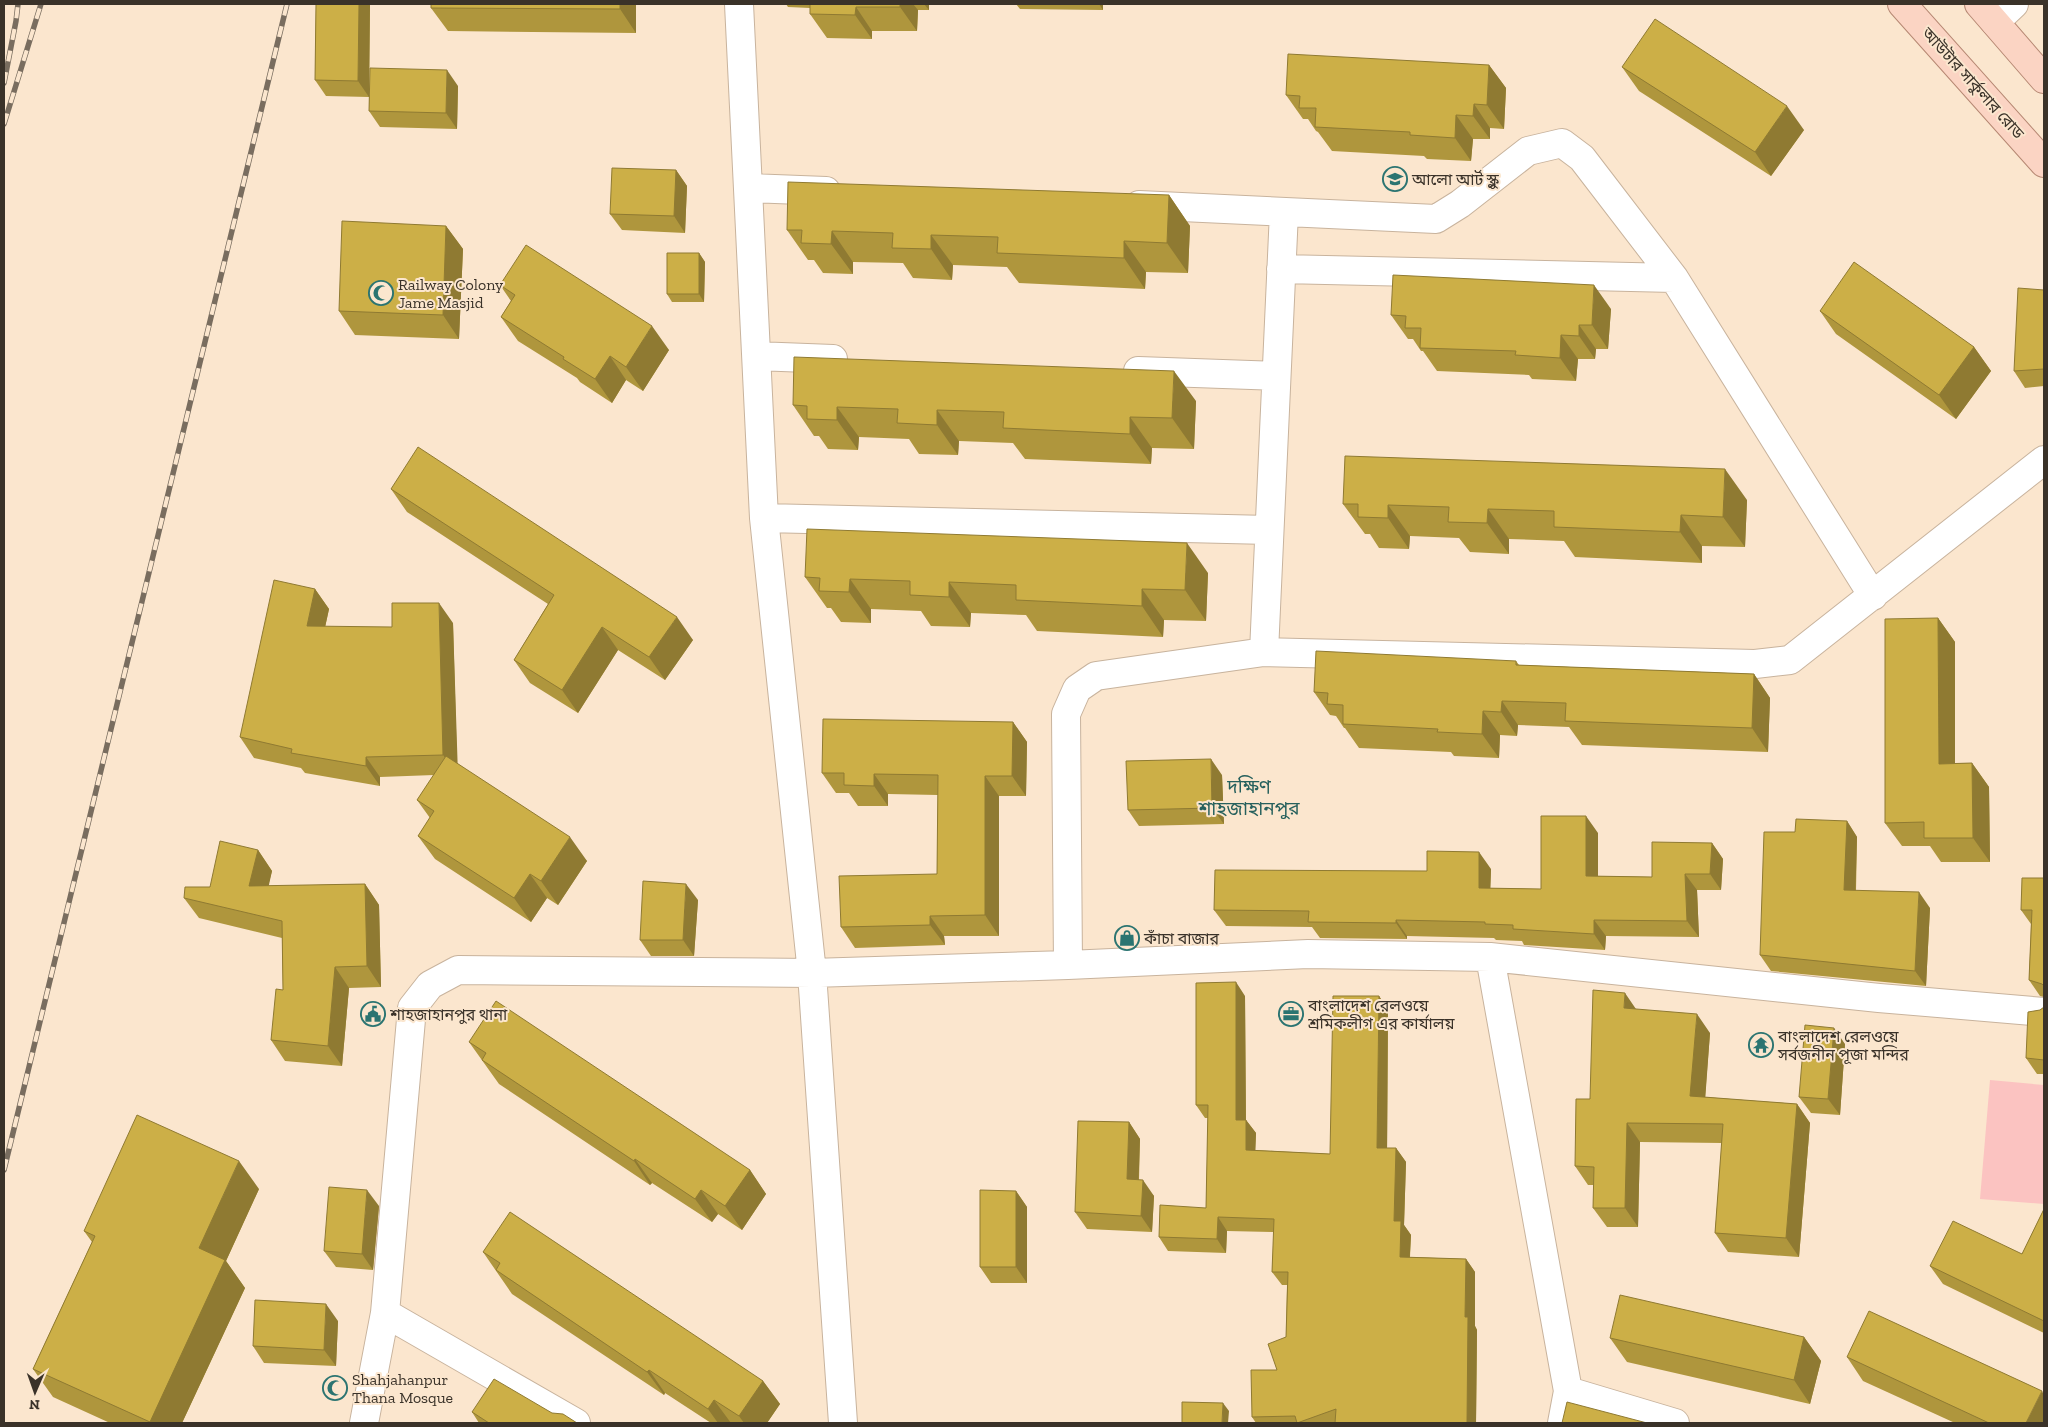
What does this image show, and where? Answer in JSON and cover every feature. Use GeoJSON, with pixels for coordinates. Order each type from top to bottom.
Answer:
{"type":"FeatureCollection","features":[{"type":"Feature","properties":{"kind":"main road","name":"আউটার সার্কুলার রোড"},"geometry":{"type":"LineString","coordinates":[[1902,4],[2044,163]]}},
{"type":"Feature","properties":{"kind":"main road"},"geometry":{"type":"LineString","coordinates":[[1996,10],[2044,79]]}},
{"type":"Feature","properties":{"kind":"street"},"geometry":{"type":"LineString","coordinates":[[739,4],[764,518],[812,973],[843,1423]]}},
{"type":"Feature","properties":{"kind":"street"},"geometry":{"type":"LineString","coordinates":[[1115,204],[1436,219],[1460,204],[1528,151],[1562,143],[1582,158],[1674,278],[1873,596]]}},
{"type":"Feature","properties":{"kind":"street"},"geometry":{"type":"LineString","coordinates":[[748,188],[847,192]]}},
{"type":"Feature","properties":{"kind":"street"},"geometry":{"type":"LineString","coordinates":[[1264,652],[1284,212]]}},
{"type":"Feature","properties":{"kind":"street"},"geometry":{"type":"LineString","coordinates":[[1281,269],[1674,278]]}},
{"type":"Feature","properties":{"kind":"street"},"geometry":{"type":"LineString","coordinates":[[757,356],[857,360]]}},
{"type":"Feature","properties":{"kind":"street"},"geometry":{"type":"LineString","coordinates":[[1116,370],[1276,376]]}},
{"type":"Feature","properties":{"kind":"street"},"geometry":{"type":"LineString","coordinates":[[1068,965],[1066,714],[1077,690],[1096,676],[1264,652],[1755,664],[1790,660],[2044,460]]}},
{"type":"Feature","properties":{"kind":"street"},"geometry":{"type":"LineString","coordinates":[[764,518],[1269,530]]}},
{"type":"Feature","properties":{"kind":"street"},"geometry":{"type":"LineString","coordinates":[[364,1423],[386,1313],[412,1008],[430,985],[458,970],[812,973],[1068,965],[1308,954],[1490,957],[1879,998],[2044,1012]]}},
{"type":"Feature","properties":{"kind":"street"},"geometry":{"type":"LineString","coordinates":[[1490,957],[1568,1390],[1562,1423]]}},
{"type":"Feature","properties":{"kind":"street"},"geometry":{"type":"LineString","coordinates":[[386,1313],[576,1423]]}},
{"type":"Feature","properties":{"kind":"street"},"geometry":{"type":"LineString","coordinates":[[1568,1390],[1675,1423]]}},
{"type":"Feature","properties":{"kind":"shaded area"},"geometry":{"type":"Polygon","coordinates":[[[1990,1080],[2044,1085],[2044,1204],[1980,1199],[1990,1080]]]}},
{"type":"Feature","properties":{"kind":"building"},"geometry":{"type":"Polygon","coordinates":[[[316,4],[359,4],[358,81],[315,80],[316,4]]]}},
{"type":"Feature","properties":{"kind":"building"},"geometry":{"type":"Polygon","coordinates":[[[431,4],[620,4],[620,9],[431,8],[431,4]]]}},
{"type":"Feature","properties":{"kind":"building"},"geometry":{"type":"Polygon","coordinates":[[[810,4],[900,4],[900,7],[856,7],[855,15],[810,14],[810,4]]]}},
{"type":"Feature","properties":{"kind":"building"},"geometry":{"type":"Polygon","coordinates":[[[1655,19],[1787,106],[1755,152],[1622,67],[1655,19]]]}},
{"type":"Feature","properties":{"kind":"building"},"geometry":{"type":"Polygon","coordinates":[[[1288,54],[1489,65],[1487,105],[1474,104],[1473,116],[1456,115],[1455,138],[1410,135],[1410,132],[1315,127],[1316,108],[1299,108],[1300,96],[1286,95],[1288,54]]]}},
{"type":"Feature","properties":{"kind":"building"},"geometry":{"type":"Polygon","coordinates":[[[370,68],[447,70],[446,113],[369,111],[370,68]]]}},
{"type":"Feature","properties":{"kind":"building"},"geometry":{"type":"Polygon","coordinates":[[[612,168],[676,170],[674,216],[610,214],[612,168]]]}},
{"type":"Feature","properties":{"kind":"building"},"geometry":{"type":"Polygon","coordinates":[[[788,182],[1169,195],[1167,243],[1124,241],[1124,258],[997,253],[998,237],[931,235],[931,249],[892,248],[893,233],[832,231],[831,244],[801,243],[802,230],[787,230],[788,182]]]}},
{"type":"Feature","properties":{"kind":"building"},"geometry":{"type":"Polygon","coordinates":[[[342,221],[446,226],[443,315],[339,311],[342,221]]]}},
{"type":"Feature","properties":{"kind":"building"},"geometry":{"type":"Polygon","coordinates":[[[526,245],[652,326],[626,367],[610,356],[595,379],[501,317],[515,295],[500,285],[526,245]]]}},
{"type":"Feature","properties":{"kind":"building"},"geometry":{"type":"Polygon","coordinates":[[[667,253],[699,253],[699,294],[667,294],[667,253]]]}},
{"type":"Feature","properties":{"kind":"building"},"geometry":{"type":"Polygon","coordinates":[[[1854,262],[1974,347],[1939,395],[1820,311],[1854,262]]]}},
{"type":"Feature","properties":{"kind":"building"},"geometry":{"type":"Polygon","coordinates":[[[1393,275],[1594,285],[1592,325],[1579,325],[1579,336],[1561,335],[1560,358],[1515,355],[1516,351],[1420,348],[1421,328],[1405,328],[1406,316],[1391,315],[1393,275]]]}},
{"type":"Feature","properties":{"kind":"building"},"geometry":{"type":"Polygon","coordinates":[[[2018,288],[2044,290],[2044,369],[2014,371],[2018,288]]]}},
{"type":"Feature","properties":{"kind":"building"},"geometry":{"type":"Polygon","coordinates":[[[794,357],[1174,371],[1172,418],[1130,417],[1130,434],[1003,428],[1004,412],[937,410],[937,425],[897,423],[898,409],[837,407],[837,420],[807,419],[807,406],[793,405],[794,357]]]}},
{"type":"Feature","properties":{"kind":"building"},"geometry":{"type":"Polygon","coordinates":[[[418,447],[677,617],[649,657],[602,627],[562,690],[514,660],[554,595],[391,489],[418,447]]]}},
{"type":"Feature","properties":{"kind":"building"},"geometry":{"type":"Polygon","coordinates":[[[1345,456],[1725,469],[1723,517],[1681,515],[1680,532],[1554,527],[1554,511],[1488,509],[1487,523],[1448,522],[1449,507],[1388,505],[1388,518],[1358,517],[1358,504],[1343,504],[1345,456]]]}},
{"type":"Feature","properties":{"kind":"building"},"geometry":{"type":"Polygon","coordinates":[[[807,529],[1187,543],[1185,590],[1142,589],[1142,606],[1016,600],[1016,585],[949,582],[949,597],[910,595],[910,581],[850,579],[849,592],[819,591],[820,578],[805,577],[807,529]]]}},
{"type":"Feature","properties":{"kind":"building"},"geometry":{"type":"Polygon","coordinates":[[[274,580],[315,589],[307,626],[392,627],[392,603],[439,603],[443,755],[366,757],[366,766],[291,753],[292,749],[240,737],[274,580]]]}},
{"type":"Feature","properties":{"kind":"building"},"geometry":{"type":"Polygon","coordinates":[[[1938,618],[1939,764],[1972,763],[1973,838],[1924,838],[1924,822],[1885,823],[1885,619],[1938,618]]]}},
{"type":"Feature","properties":{"kind":"building"},"geometry":{"type":"Polygon","coordinates":[[[1316,651],[1516,661],[1516,665],[1754,674],[1752,728],[1565,721],[1566,703],[1502,701],[1501,712],[1483,711],[1482,734],[1437,732],[1438,729],[1343,724],[1343,705],[1327,704],[1328,693],[1314,692],[1316,651]]]}},
{"type":"Feature","properties":{"kind":"building"},"geometry":{"type":"Polygon","coordinates":[[[823,719],[1013,722],[1012,776],[985,776],[985,915],[930,916],[930,925],[841,927],[839,876],[937,874],[938,775],[874,774],[874,786],[844,785],[844,773],[822,773],[823,719]]]}},
{"type":"Feature","properties":{"kind":"building"},"geometry":{"type":"Polygon","coordinates":[[[446,756],[570,837],[541,881],[530,874],[514,898],[418,836],[434,811],[417,800],[446,756]]]}},
{"type":"Feature","properties":{"kind":"building"},"geometry":{"type":"Polygon","coordinates":[[[1211,759],[1212,808],[1128,810],[1126,761],[1211,759]]]}},
{"type":"Feature","properties":{"kind":"building"},"geometry":{"type":"Polygon","coordinates":[[[1541,816],[1586,816],[1586,876],[1652,877],[1652,842],[1712,843],[1710,874],[1685,874],[1687,921],[1594,920],[1594,934],[1513,929],[1513,925],[1485,924],[1485,922],[1396,920],[1396,923],[1308,922],[1309,911],[1214,910],[1215,870],[1427,871],[1427,851],[1479,852],[1479,888],[1541,889],[1541,816]]]}},
{"type":"Feature","properties":{"kind":"building"},"geometry":{"type":"Polygon","coordinates":[[[1796,819],[1847,821],[1844,890],[1919,892],[1915,971],[1760,955],[1764,832],[1795,832],[1796,819]]]}},
{"type":"Feature","properties":{"kind":"building"},"geometry":{"type":"Polygon","coordinates":[[[220,841],[258,850],[249,886],[365,884],[367,966],[335,967],[328,1046],[271,1040],[276,989],[283,990],[282,921],[184,898],[185,887],[210,887],[220,841]]]}},
{"type":"Feature","properties":{"kind":"building"},"geometry":{"type":"Polygon","coordinates":[[[2022,878],[2044,878],[2044,986],[2029,980],[2032,910],[2021,910],[2022,878]]]}},
{"type":"Feature","properties":{"kind":"building"},"geometry":{"type":"Polygon","coordinates":[[[643,881],[686,884],[683,940],[640,940],[643,881]]]}},
{"type":"Feature","properties":{"kind":"building"},"geometry":{"type":"Polygon","coordinates":[[[1236,982],[1236,1120],[1246,1120],[1246,1150],[1330,1154],[1333,996],[1379,996],[1377,1148],[1396,1148],[1394,1221],[1401,1221],[1400,1257],[1466,1259],[1465,1317],[1468,1317],[1467,1423],[1335,1423],[1336,1409],[1297,1423],[1295,1416],[1252,1417],[1251,1370],[1277,1370],[1268,1344],[1286,1337],[1288,1272],[1272,1272],[1274,1219],[1218,1217],[1217,1239],[1159,1237],[1160,1205],[1206,1208],[1208,1105],[1196,1105],[1196,983],[1236,982]]]}},
{"type":"Feature","properties":{"kind":"building"},"geometry":{"type":"Polygon","coordinates":[[[1593,990],[1625,993],[1624,1008],[1697,1014],[1690,1096],[1797,1104],[1786,1238],[1715,1233],[1723,1124],[1627,1123],[1625,1208],[1593,1208],[1594,1167],[1575,1166],[1576,1099],[1590,1099],[1593,990]]]}},
{"type":"Feature","properties":{"kind":"building"},"geometry":{"type":"Polygon","coordinates":[[[496,1001],[750,1170],[725,1206],[701,1190],[695,1199],[635,1159],[634,1161],[482,1060],[486,1053],[469,1042],[496,1001]]]}},
{"type":"Feature","properties":{"kind":"building"},"geometry":{"type":"Polygon","coordinates":[[[2044,1007],[2044,1060],[2026,1058],[2028,1012],[2040,1010],[2044,1007]]]}},
{"type":"Feature","properties":{"kind":"building"},"geometry":{"type":"Polygon","coordinates":[[[1805,1025],[1834,1028],[1828,1099],[1799,1097],[1805,1025]]]}},
{"type":"Feature","properties":{"kind":"building"},"geometry":{"type":"Polygon","coordinates":[[[137,1115],[239,1161],[199,1248],[225,1260],[150,1422],[33,1369],[95,1236],[84,1231],[137,1115]]]}},
{"type":"Feature","properties":{"kind":"building"},"geometry":{"type":"Polygon","coordinates":[[[1078,1121],[1129,1122],[1127,1179],[1143,1180],[1141,1216],[1075,1212],[1078,1121]]]}},
{"type":"Feature","properties":{"kind":"building"},"geometry":{"type":"Polygon","coordinates":[[[329,1187],[367,1190],[362,1254],[324,1251],[329,1187]]]}},
{"type":"Feature","properties":{"kind":"building"},"geometry":{"type":"Polygon","coordinates":[[[980,1190],[1016,1191],[1016,1267],[980,1267],[980,1190]]]}},
{"type":"Feature","properties":{"kind":"building"},"geometry":{"type":"Polygon","coordinates":[[[2044,1209],[2044,1321],[1930,1266],[1953,1221],[2022,1254],[2044,1209]]]}},
{"type":"Feature","properties":{"kind":"building"},"geometry":{"type":"Polygon","coordinates":[[[510,1212],[763,1381],[739,1416],[714,1400],[708,1409],[649,1370],[647,1372],[496,1270],[500,1263],[483,1252],[510,1212]]]}},
{"type":"Feature","properties":{"kind":"building"},"geometry":{"type":"Polygon","coordinates":[[[1620,1295],[1804,1337],[1794,1380],[1610,1338],[1620,1295]]]}},
{"type":"Feature","properties":{"kind":"building"},"geometry":{"type":"Polygon","coordinates":[[[255,1300],[326,1304],[324,1350],[253,1346],[255,1300]]]}},
{"type":"Feature","properties":{"kind":"building"},"geometry":{"type":"Polygon","coordinates":[[[1869,1311],[2042,1391],[2026,1423],[1989,1423],[1847,1357],[1869,1311]]]}},
{"type":"Feature","properties":{"kind":"building"},"geometry":{"type":"Polygon","coordinates":[[[494,1379],[552,1413],[563,1414],[577,1423],[489,1423],[472,1412],[494,1379]]]}},
{"type":"Feature","properties":{"kind":"building"},"geometry":{"type":"Polygon","coordinates":[[[1182,1402],[1223,1403],[1222,1423],[1182,1423],[1182,1402]]]}},
{"type":"Feature","properties":{"kind":"building"},"geometry":{"type":"Polygon","coordinates":[[[1567,1402],[1647,1423],[1562,1423],[1567,1402]]]}},
{"type":"Feature","properties":{"kind":"railway"},"geometry":{"type":"LineString","coordinates":[[4,83],[18,4]]}},
{"type":"Feature","properties":{"kind":"railway"},"geometry":{"type":"LineString","coordinates":[[4,124],[41,4]]}},
{"type":"Feature","properties":{"kind":"railway"},"geometry":{"type":"LineString","coordinates":[[4,1170],[287,4]]}},
{"type":"Feature","properties":{"kind":"place","name":"আলো আর্ট স্কুল"},"geometry":{"type":"Point","coordinates":[1395,179]}},
{"type":"Feature","properties":{"kind":"place","name":"Railway Colony Jame Masjid"},"geometry":{"type":"Point","coordinates":[381,293]}},
{"type":"Feature","properties":{"kind":"place","name":"কাঁচা বাজার"},"geometry":{"type":"Point","coordinates":[1127,938]}},
{"type":"Feature","properties":{"kind":"place","name":"শাহজাহানপুর থানা"},"geometry":{"type":"Point","coordinates":[373,1014]}},
{"type":"Feature","properties":{"kind":"place","name":"বাংলাদেশ রেলওয়ে শ্রমিকলীগ এর কার্যালয়"},"geometry":{"type":"Point","coordinates":[1291,1014]}},
{"type":"Feature","properties":{"kind":"place","name":"বাংলাদেশ রেলওয়ে সর্বজনীন পূজা মন্দির"},"geometry":{"type":"Point","coordinates":[1761,1045]}},
{"type":"Feature","properties":{"kind":"place","name":"Shahjahanpur Thana Mosque"},"geometry":{"type":"Point","coordinates":[335,1388]}},
{"type":"Feature","properties":{"kind":"district","name":"দক্ষিণ শাহজাহানপুর"},"geometry":{"type":"Point","coordinates":[1249,797]}}]}
